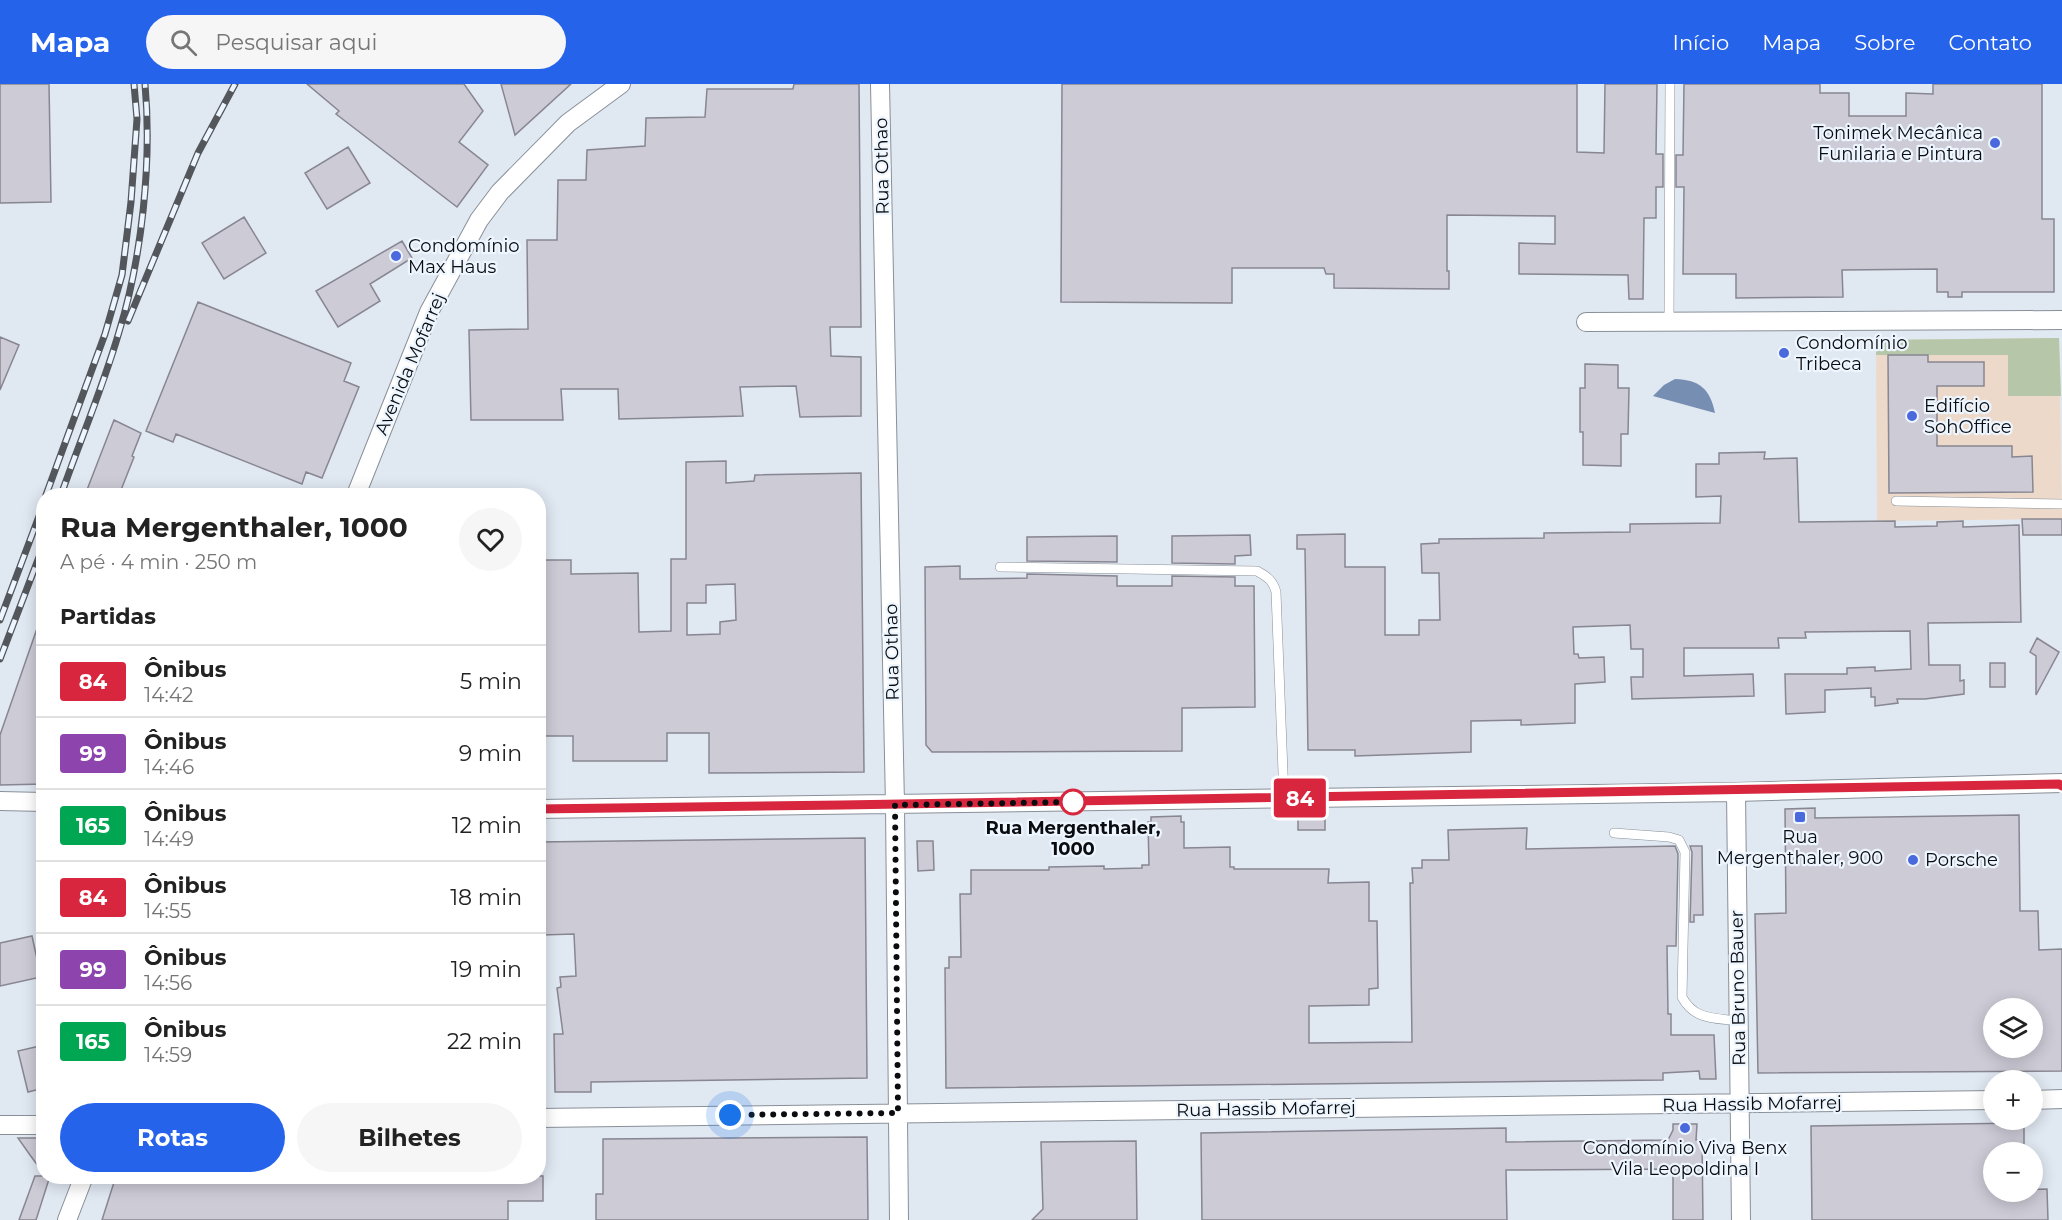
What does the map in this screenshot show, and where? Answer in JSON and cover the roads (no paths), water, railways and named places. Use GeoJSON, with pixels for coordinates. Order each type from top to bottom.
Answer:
{"type":"FeatureCollection","features":[{"type":"Feature","properties":{"kind":"street","name":"Avenida Mofarrej"},"geometry":{"type":"LineString","coordinates":[[359,488],[429,312],[479,220],[500,192],[568,123],[621,84]]}},
{"type":"Feature","properties":{"kind":"street","name":"Rua Othao"},"geometry":{"type":"LineString","coordinates":[[880,84],[895,805],[899,1220]]}},
{"type":"Feature","properties":{"kind":"street"},"geometry":{"type":"LineString","coordinates":[[1586,322],[2062,320]]}},
{"type":"Feature","properties":{"kind":"street"},"geometry":{"type":"LineString","coordinates":[[546,809],[1736,792],[2061,784]]}},
{"type":"Feature","properties":{"kind":"street","name":"Rua Bruno Bauer"},"geometry":{"type":"LineString","coordinates":[[1736,792],[1741,1220]]}},
{"type":"Feature","properties":{"kind":"street"},"geometry":{"type":"LineString","coordinates":[[0,801],[36,802]]}},
{"type":"Feature","properties":{"kind":"street"},"geometry":{"type":"LineString","coordinates":[[2043,1100],[2062,1099]]}},
{"type":"Feature","properties":{"kind":"street","name":"Rua Hassib Mofarrej"},"geometry":{"type":"LineString","coordinates":[[546,1118],[1983,1100]]}},
{"type":"Feature","properties":{"kind":"street"},"geometry":{"type":"LineString","coordinates":[[0,1125],[36,1125]]}},
{"type":"Feature","properties":{"kind":"street"},"geometry":{"type":"LineString","coordinates":[[67,1220],[81,1184]]}},
{"type":"Feature","properties":{"kind":"lane"},"geometry":{"type":"LineString","coordinates":[[1669,321],[1670,84]]}},
{"type":"Feature","properties":{"kind":"lane"},"geometry":{"type":"LineString","coordinates":[[1896,501],[2062,504]]}},
{"type":"Feature","properties":{"kind":"lane"},"geometry":{"type":"LineString","coordinates":[[1000,567],[1257,571],[1266,576],[1273,582],[1276,592],[1284,798]]}},
{"type":"Feature","properties":{"kind":"lane"},"geometry":{"type":"LineString","coordinates":[[1614,833],[1669,837],[1679,840],[1685,852],[1682,997],[1693,1012],[1702,1017],[1739,1021]]}},
{"type":"Feature","properties":{"kind":"water"},"geometry":{"type":"Polygon","coordinates":[[[1675,379],[1691,381],[1702,387],[1710,398],[1715,413],[1653,396],[1664,385],[1675,379]]]}},
{"type":"Feature","properties":{"kind":"railway"},"geometry":{"type":"LineString","coordinates":[[49,488],[105,334],[122,275],[131,202],[137,119],[134,84]]}},
{"type":"Feature","properties":{"kind":"railway"},"geometry":{"type":"LineString","coordinates":[[64,488],[113,353],[134,273],[146,177],[145,84]]}},
{"type":"Feature","properties":{"kind":"railway"},"geometry":{"type":"LineString","coordinates":[[128,321],[198,153],[235,84]]}},
{"type":"Feature","properties":{"kind":"railway"},"geometry":{"type":"LineString","coordinates":[[0,620],[36,524]]}},
{"type":"Feature","properties":{"kind":"railway"},"geometry":{"type":"LineString","coordinates":[[0,659],[36,565]]}},
{"type":"Feature","properties":{"kind":"place","name":"Tonimek Mecânica Funilaria e Pintura"},"geometry":{"type":"Point","coordinates":[1995,143]}},
{"type":"Feature","properties":{"kind":"place","name":"Condomínio Max Haus"},"geometry":{"type":"Point","coordinates":[396,256]}},
{"type":"Feature","properties":{"kind":"place","name":"Condomínio Tribeca"},"geometry":{"type":"Point","coordinates":[1784,353]}},
{"type":"Feature","properties":{"kind":"place","name":"Edifício SohOffice"},"geometry":{"type":"Point","coordinates":[1912,416]}},
{"type":"Feature","properties":{"kind":"place","name":"Rua Mergenthaler, 1000"},"geometry":{"type":"Point","coordinates":[1073,802]}},
{"type":"Feature","properties":{"kind":"place","name":"Rua Mergenthaler, 900"},"geometry":{"type":"Point","coordinates":[1800,817]}},
{"type":"Feature","properties":{"kind":"place","name":"Porsche"},"geometry":{"type":"Point","coordinates":[1913,860]}},
{"type":"Feature","properties":{"kind":"place","name":"Condomínio Viva Benx Vila Leopoldina I"},"geometry":{"type":"Point","coordinates":[1685,1128]}}]}
